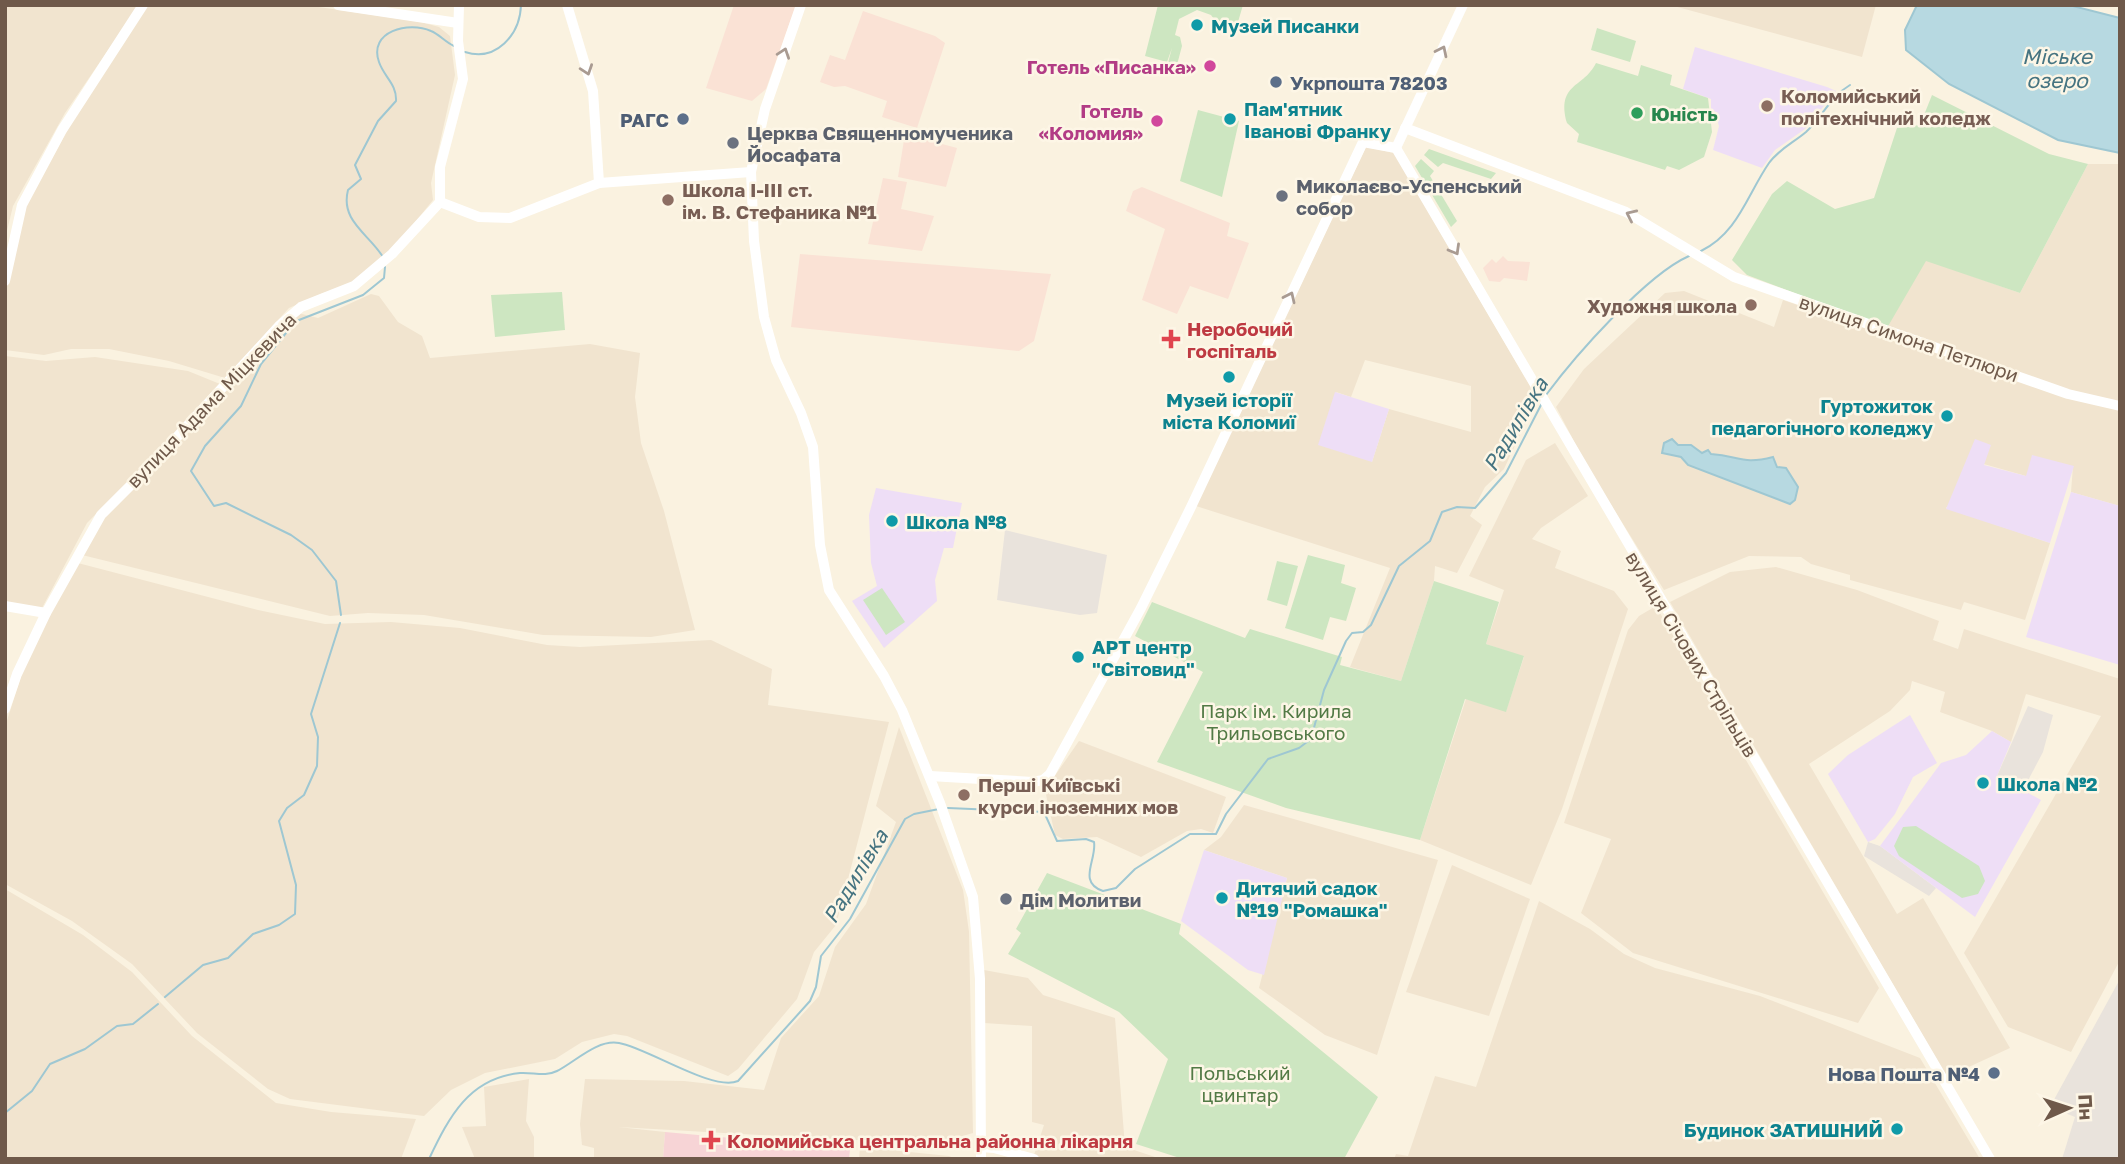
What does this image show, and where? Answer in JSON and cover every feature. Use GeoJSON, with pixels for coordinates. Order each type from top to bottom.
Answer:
{"type":"FeatureCollection","features":[{"type":"Feature","properties":{"kind":"street"},"geometry":{"type":"LineString","coordinates":[[5,281],[22,205],[62,130],[143,5]]}},
{"type":"Feature","properties":{"kind":"street"},"geometry":{"type":"LineString","coordinates":[[338,5],[458,23]]}},
{"type":"Feature","properties":{"kind":"street"},"geometry":{"type":"LineString","coordinates":[[459,5],[458,41],[463,79],[440,167],[440,202],[479,217],[510,218],[599,183],[751,172]]}},
{"type":"Feature","properties":{"kind":"street"},"geometry":{"type":"LineString","coordinates":[[567,5],[593,92],[599,183]]}},
{"type":"Feature","properties":{"kind":"street"},"geometry":{"type":"LineString","coordinates":[[801,5],[768,100],[751,172],[755,251],[764,317],[776,360],[802,413],[813,447],[820,545],[828,586],[887,680],[930,776],[976,911],[981,1159]]}},
{"type":"Feature","properties":{"kind":"street"},"geometry":{"type":"LineString","coordinates":[[930,776],[1033,782],[1043,780],[1050,774],[1141,608],[1363,142],[1396,148],[1464,5]]}},
{"type":"Feature","properties":{"kind":"street","name":"вулиця Симона Петлюри"},"geometry":{"type":"LineString","coordinates":[[1405,128],[1626,212],[1734,277],[2068,394],[2120,407]]}},
{"type":"Feature","properties":{"kind":"street","name":"вулиця Січових Стрільців"},"geometry":{"type":"LineString","coordinates":[[1396,148],[1990,1159]]}},
{"type":"Feature","properties":{"kind":"street","name":"вулиця Адама Міцкевича"},"geometry":{"type":"LineString","coordinates":[[7,704],[46,613],[100,514],[164,452],[265,340],[299,308],[354,286],[392,254],[440,202]]}},
{"type":"Feature","properties":{"kind":"street"},"geometry":{"type":"LineString","coordinates":[[5,606],[46,613]]}},
{"type":"Feature","properties":{"kind":"street"},"geometry":{"type":"LineString","coordinates":[[5,687],[7,704]]}},
{"type":"Feature","properties":{"kind":"street"},"geometry":{"type":"LineString","coordinates":[[981,1147],[1034,1159]]}},
{"type":"Feature","properties":{"kind":"shaded area"},"geometry":{"type":"Polygon","coordinates":[[[5,5],[139,5],[65,113],[13,206],[5,239],[5,5]]]}},
{"type":"Feature","properties":{"kind":"shaded area"},"geometry":{"type":"Polygon","coordinates":[[[147,5],[305,5],[421,22],[439,27],[450,36],[455,75],[431,183],[433,200],[399,242],[346,288],[323,293],[289,308],[225,378],[169,361],[109,349],[71,349],[44,355],[5,350],[5,295],[9,263],[23,211],[88,93],[147,5]]]}},
{"type":"Feature","properties":{"kind":"shaded area"},"geometry":{"type":"Polygon","coordinates":[[[734,5],[796,5],[766,89],[752,101],[706,88],[734,5]]]}},
{"type":"Feature","properties":{"kind":"shaded area"},"geometry":{"type":"Polygon","coordinates":[[[1670,5],[1876,5],[1862,57],[1670,5]]]}},
{"type":"Feature","properties":{"kind":"shaded area"},"geometry":{"type":"Polygon","coordinates":[[[863,11],[935,36],[945,43],[917,128],[882,117],[887,101],[845,86],[834,87],[820,82],[830,55],[845,60],[863,11]]]}},
{"type":"Feature","properties":{"kind":"shaded area","name":"Коломийський політехнічний коледж"},"geometry":{"type":"Polygon","coordinates":[[[1695,47],[1836,91],[1805,129],[1775,150],[1762,168],[1713,150],[1719,126],[1714,110],[1711,110],[1711,99],[1683,89],[1695,47]]]}},
{"type":"Feature","properties":{"kind":"shaded area"},"geometry":{"type":"Polygon","coordinates":[[[905,134],[957,148],[946,187],[898,177],[905,134]]]}},
{"type":"Feature","properties":{"kind":"shaded area"},"geometry":{"type":"Polygon","coordinates":[[[1366,147],[1394,153],[1537,398],[1504,469],[1485,487],[1470,516],[1482,525],[1457,573],[1435,566],[1434,581],[1401,681],[1350,667],[1390,568],[1196,506],[1366,147]],[[1365,360],[1351,397],[1336,392],[1372,462],[1389,409],[1471,432],[1471,386],[1365,360]]]}},
{"type":"Feature","properties":{"kind":"shaded area"},"geometry":{"type":"Polygon","coordinates":[[[2088,164],[2120,164],[2120,506],[2071,492],[2073,466],[2026,476],[1984,464],[1946,508],[2050,543],[2025,620],[1964,602],[1961,610],[1850,580],[1850,575],[1811,564],[1801,557],[1749,556],[1664,590],[1587,466],[1556,407],[1584,369],[1665,293],[1684,291],[1774,327],[1783,300],[1880,333],[1926,260],[2020,293],[2088,164]]]}},
{"type":"Feature","properties":{"kind":"shaded area"},"geometry":{"type":"Polygon","coordinates":[[[883,178],[907,182],[901,209],[934,216],[922,251],[868,244],[883,178]]]}},
{"type":"Feature","properties":{"kind":"shaded area"},"geometry":{"type":"Polygon","coordinates":[[[1142,187],[1230,223],[1227,236],[1249,243],[1228,299],[1190,286],[1177,314],[1142,300],[1165,229],[1126,211],[1133,191],[1142,187]]]}},
{"type":"Feature","properties":{"kind":"shaded area"},"geometry":{"type":"Polygon","coordinates":[[[800,254],[1051,274],[1034,341],[1019,351],[791,327],[800,254]]]}},
{"type":"Feature","properties":{"kind":"shaded area"},"geometry":{"type":"Polygon","coordinates":[[[1503,256],[1508,261],[1530,262],[1527,281],[1504,278],[1500,282],[1489,281],[1483,268],[1492,259],[1496,263],[1503,256]]]}},
{"type":"Feature","properties":{"kind":"shaded area"},"geometry":{"type":"Polygon","coordinates":[[[371,294],[379,296],[398,322],[422,336],[430,358],[590,344],[640,353],[635,397],[641,443],[664,511],[695,630],[651,637],[543,635],[424,615],[368,613],[330,616],[82,555],[105,512],[135,485],[298,313],[318,318],[371,294]]]}},
{"type":"Feature","properties":{"kind":"shaded area"},"geometry":{"type":"Polygon","coordinates":[[[5,356],[46,361],[95,357],[188,371],[220,384],[186,423],[87,523],[42,608],[5,602],[5,356]]]}},
{"type":"Feature","properties":{"kind":"shaded area"},"geometry":{"type":"Polygon","coordinates":[[[1335,392],[1389,409],[1372,462],[1318,445],[1335,392]]]}},
{"type":"Feature","properties":{"kind":"shaded area"},"geometry":{"type":"Polygon","coordinates":[[[1975,439],[1991,445],[1984,465],[2026,476],[2032,455],[2074,466],[2050,543],[1946,509],[1975,439]]]}},
{"type":"Feature","properties":{"kind":"shaded area"},"geometry":{"type":"Polygon","coordinates":[[[1555,443],[1588,496],[1541,528],[1532,539],[1561,551],[1555,568],[1614,591],[1628,609],[1562,809],[1531,885],[1420,840],[1466,699],[1506,711],[1524,657],[1486,644],[1504,590],[1469,576],[1526,460],[1555,443]]]}},
{"type":"Feature","properties":{"kind":"shaded area"},"geometry":{"type":"Polygon","coordinates":[[[876,488],[962,503],[953,548],[944,548],[935,580],[937,601],[884,648],[852,601],[877,586],[871,563],[869,515],[876,488]]]}},
{"type":"Feature","properties":{"kind":"shaded area"},"geometry":{"type":"Polygon","coordinates":[[[2071,492],[2120,506],[2120,665],[2026,637],[2071,492]]]}},
{"type":"Feature","properties":{"kind":"shaded area"},"geometry":{"type":"Polygon","coordinates":[[[1005,530],[1107,555],[1097,613],[1080,615],[997,600],[1005,530]]]}},
{"type":"Feature","properties":{"kind":"shaded area"},"geometry":{"type":"Polygon","coordinates":[[[74,562],[258,610],[325,624],[391,622],[460,628],[547,645],[580,647],[711,640],[772,669],[768,705],[889,722],[836,925],[814,952],[797,999],[738,1069],[728,1076],[627,1036],[614,1034],[582,1042],[555,1059],[485,1073],[451,1090],[424,1116],[290,1099],[268,1089],[197,1033],[132,964],[72,921],[5,884],[5,727],[23,670],[74,562]]]}},
{"type":"Feature","properties":{"kind":"shaded area"},"geometry":{"type":"Polygon","coordinates":[[[1776,567],[1857,590],[1939,621],[1933,640],[1958,649],[1964,629],[2120,679],[2120,960],[2071,1052],[2008,1027],[1964,953],[2101,716],[2026,694],[2011,742],[1992,731],[1940,712],[1945,692],[1912,681],[1910,690],[1890,711],[1809,764],[1897,914],[1923,898],[2010,1048],[1947,1077],[1670,602],[1730,572],[1776,567]]]}},
{"type":"Feature","properties":{"kind":"shaded area"},"geometry":{"type":"Polygon","coordinates":[[[1656,606],[1879,988],[1858,1023],[1633,953],[1581,913],[1611,839],[1564,823],[1628,630],[1639,616],[1656,606]]]}},
{"type":"Feature","properties":{"kind":"shaded area"},"geometry":{"type":"Polygon","coordinates":[[[2028,706],[2053,715],[2043,752],[2023,790],[1997,776],[2028,706]]]}},
{"type":"Feature","properties":{"kind":"shaded area"},"geometry":{"type":"Polygon","coordinates":[[[1910,715],[1937,763],[1913,777],[1895,814],[1875,839],[1868,842],[1828,774],[1848,755],[1910,715]]]}},
{"type":"Feature","properties":{"kind":"shaded area"},"geometry":{"type":"Polygon","coordinates":[[[899,727],[963,890],[969,932],[973,1133],[949,1140],[850,1140],[618,1127],[665,1132],[663,1159],[594,1159],[594,1148],[582,1145],[580,1124],[585,1079],[684,1081],[764,1090],[781,1038],[819,996],[835,947],[866,904],[896,822],[876,806],[899,727]]]}},
{"type":"Feature","properties":{"kind":"shaded area"},"geometry":{"type":"Polygon","coordinates":[[[1992,731],[2011,742],[1997,776],[2041,800],[1975,917],[1880,846],[1941,763],[1966,755],[1992,731]]]}},
{"type":"Feature","properties":{"kind":"shaded area"},"geometry":{"type":"Polygon","coordinates":[[[1079,741],[1226,797],[1213,833],[1201,829],[1187,831],[1141,857],[1097,837],[1063,839],[1055,835],[1045,790],[1079,741]]]}},
{"type":"Feature","properties":{"kind":"shaded area"},"geometry":{"type":"Polygon","coordinates":[[[1244,805],[1438,860],[1377,1055],[1325,1035],[1259,988],[1287,878],[1204,850],[1221,837],[1244,805]]]}},
{"type":"Feature","properties":{"kind":"shaded area"},"geometry":{"type":"Polygon","coordinates":[[[1868,842],[1880,846],[1936,888],[1929,896],[1864,856],[1868,842]]]}},
{"type":"Feature","properties":{"kind":"shaded area"},"geometry":{"type":"Polygon","coordinates":[[[1204,850],[1287,878],[1264,975],[1248,970],[1181,921],[1204,850]]]}},
{"type":"Feature","properties":{"kind":"shaded area"},"geometry":{"type":"Polygon","coordinates":[[[1452,865],[1530,899],[1489,1016],[1406,992],[1452,865]]]}},
{"type":"Feature","properties":{"kind":"shaded area"},"geometry":{"type":"Polygon","coordinates":[[[5,889],[83,935],[132,972],[192,1036],[276,1103],[331,1112],[416,1119],[401,1159],[5,1159],[5,889]]]}},
{"type":"Feature","properties":{"kind":"shaded area"},"geometry":{"type":"Polygon","coordinates":[[[1539,901],[1590,929],[1624,954],[1655,968],[1760,996],[1920,1058],[1980,1159],[1394,1159],[1396,1154],[1408,1156],[1435,1076],[1476,1087],[1539,901]]]}},
{"type":"Feature","properties":{"kind":"shaded area"},"geometry":{"type":"Polygon","coordinates":[[[984,970],[1028,978],[1043,995],[1115,1018],[1125,1147],[1161,1159],[1046,1159],[1034,1155],[1044,1125],[1032,1122],[1032,1026],[984,1023],[984,970]]]}},
{"type":"Feature","properties":{"kind":"shaded area"},"geometry":{"type":"Polygon","coordinates":[[[2120,979],[2120,1159],[2062,1159],[2075,1117],[2050,1107],[2120,979]]]}},
{"type":"Feature","properties":{"kind":"shaded area"},"geometry":{"type":"Polygon","coordinates":[[[529,1079],[526,1121],[534,1137],[534,1159],[475,1159],[462,1127],[486,1126],[484,1087],[529,1079]]]}},
{"type":"Feature","properties":{"kind":"shaded area","name":"Коломийська центральна районна лікарня"},"geometry":{"type":"Polygon","coordinates":[[[665,1132],[850,1149],[849,1159],[663,1159],[665,1132]]]}},
{"type":"Feature","properties":{"kind":"shaded area"},"geometry":{"type":"Polygon","coordinates":[[[860,1147],[949,1156],[956,1159],[859,1159],[860,1147]]]}},
{"type":"Feature","properties":{"kind":"green space"},"geometry":{"type":"Polygon","coordinates":[[[1158,5],[1243,5],[1235,32],[1221,29],[1211,15],[1197,10],[1179,19],[1175,35],[1180,37],[1182,46],[1174,76],[1165,74],[1172,48],[1167,62],[1145,56],[1158,5]]]}},
{"type":"Feature","properties":{"kind":"green space"},"geometry":{"type":"Polygon","coordinates":[[[1597,28],[1636,41],[1630,62],[1591,50],[1597,28]]]}},
{"type":"Feature","properties":{"kind":"green space","name":"Юність"},"geometry":{"type":"Polygon","coordinates":[[[1596,63],[1638,76],[1641,65],[1672,75],[1670,85],[1708,98],[1712,132],[1704,157],[1679,170],[1667,166],[1665,170],[1577,142],[1579,134],[1567,123],[1565,100],[1573,87],[1596,63]]]}},
{"type":"Feature","properties":{"kind":"green space"},"geometry":{"type":"Polygon","coordinates":[[[1932,95],[2049,154],[2088,164],[2020,293],[1926,261],[1887,328],[1747,275],[1732,260],[1772,194],[1787,181],[1835,209],[1874,198],[1897,128],[1920,125],[1932,95]]]}},
{"type":"Feature","properties":{"kind":"green space"},"geometry":{"type":"Polygon","coordinates":[[[1198,110],[1239,121],[1222,197],[1180,181],[1198,110]]]}},
{"type":"Feature","properties":{"kind":"green space"},"geometry":{"type":"Polygon","coordinates":[[[1429,149],[1496,173],[1491,179],[1443,163],[1438,167],[1424,155],[1429,149]]]}},
{"type":"Feature","properties":{"kind":"green space"},"geometry":{"type":"Polygon","coordinates":[[[1421,159],[1434,171],[1430,176],[1457,221],[1451,227],[1415,166],[1421,159]]]}},
{"type":"Feature","properties":{"kind":"green space"},"geometry":{"type":"Polygon","coordinates":[[[562,292],[565,330],[495,337],[491,295],[562,292]]]}},
{"type":"Feature","properties":{"kind":"green space"},"geometry":{"type":"Polygon","coordinates":[[[1308,555],[1345,565],[1341,583],[1356,588],[1346,621],[1330,617],[1323,640],[1285,628],[1308,555]]]}},
{"type":"Feature","properties":{"kind":"green space"},"geometry":{"type":"Polygon","coordinates":[[[1277,561],[1298,566],[1287,606],[1267,600],[1277,561]]]}},
{"type":"Feature","properties":{"kind":"green space","name":"Парк ім. Кирила Трильовського"},"geometry":{"type":"Polygon","coordinates":[[[1434,581],[1499,602],[1486,644],[1524,656],[1506,712],[1465,699],[1420,840],[1286,808],[1157,762],[1203,672],[1135,636],[1152,602],[1245,638],[1250,629],[1342,657],[1340,665],[1401,681],[1434,581]]]}},
{"type":"Feature","properties":{"kind":"green space"},"geometry":{"type":"Polygon","coordinates":[[[882,588],[905,622],[886,635],[863,600],[882,588]]]}},
{"type":"Feature","properties":{"kind":"green space"},"geometry":{"type":"Polygon","coordinates":[[[1916,826],[1979,866],[1985,881],[1978,894],[1962,898],[1899,856],[1894,846],[1903,827],[1916,826]]]}},
{"type":"Feature","properties":{"kind":"green space","name":"Польський цвинтар"},"geometry":{"type":"Polygon","coordinates":[[[1047,873],[1181,924],[1179,934],[1378,1097],[1344,1159],[1183,1159],[1136,1144],[1168,1059],[1119,1012],[1008,954],[1021,933],[1016,929],[1047,873]]]}},
{"type":"Feature","properties":{"kind":"water","name":"Міське озеро"},"geometry":{"type":"Polygon","coordinates":[[[1917,5],[2069,5],[2120,18],[2120,153],[2058,140],[1949,84],[1906,50],[1905,30],[1917,5]]]}},
{"type":"Feature","properties":{"kind":"water"},"geometry":{"type":"Polygon","coordinates":[[[1672,439],[1678,445],[1691,445],[1702,453],[1708,450],[1711,454],[1747,460],[1773,457],[1777,467],[1786,468],[1798,487],[1795,500],[1790,504],[1688,465],[1681,457],[1662,453],[1664,443],[1672,439]]]}},
{"type":"Feature","properties":{"kind":"waterway"},"geometry":{"type":"LineString","coordinates":[[465,52],[487,53],[504,44],[516,26],[521,5]]}},
{"type":"Feature","properties":{"kind":"waterway"},"geometry":{"type":"LineString","coordinates":[[383,257],[357,227],[348,210],[347,201],[348,190],[361,179],[355,165],[378,121],[396,101],[392,85],[379,62],[379,43],[393,31],[412,27],[431,31],[454,46]]}},
{"type":"Feature","properties":{"kind":"waterway","name":"Радилівка"},"geometry":{"type":"LineString","coordinates":[[1701,251],[1714,243],[1733,224],[1773,158],[1806,132],[1837,95],[1850,85]]}},
{"type":"Feature","properties":{"kind":"waterway","name":"Радилівка"},"geometry":{"type":"LineString","coordinates":[[1546,395],[1612,318],[1653,280],[1689,256]]}},
{"type":"Feature","properties":{"kind":"waterway"},"geometry":{"type":"LineString","coordinates":[[341,615],[336,581],[312,550],[291,535],[226,503],[214,506],[191,471],[205,446],[241,406],[261,364],[290,328],[299,320],[363,295],[384,278],[385,267]]}},
{"type":"Feature","properties":{"kind":"waterway","name":"Радилівка"},"geometry":{"type":"LineString","coordinates":[[948,808],[1044,812],[1057,841],[1086,839],[1094,842],[1091,882],[1103,891],[1116,888],[1135,869],[1190,834],[1216,834],[1226,814],[1268,759],[1299,748],[1311,739],[1324,690],[1346,641],[1352,633],[1363,632],[1371,625],[1399,566],[1430,541],[1442,512],[1457,507],[1475,508],[1506,473],[1542,403]]}},
{"type":"Feature","properties":{"kind":"waterway"},"geometry":{"type":"LineString","coordinates":[[165,997],[203,965],[228,958],[253,934],[279,925],[295,914],[296,885],[279,821],[287,808],[304,795],[317,766],[318,737],[311,714],[340,623]]}},
{"type":"Feature","properties":{"kind":"waterway","name":"Радилівка"},"geometry":{"type":"LineString","coordinates":[[429,1159],[453,1115],[474,1091],[502,1076],[552,1073],[603,1044],[619,1043],[713,1080],[727,1083],[738,1081],[810,1001],[816,987],[821,956],[850,919],[905,819],[914,814],[939,809]]}},
{"type":"Feature","properties":{"kind":"waterway"},"geometry":{"type":"LineString","coordinates":[[5,1113],[32,1091],[50,1064],[85,1049],[117,1026],[133,1024],[158,1004]]}},
{"type":"Feature","properties":{"kind":"place","name":"Музей Писанки"},"geometry":{"type":"Point","coordinates":[1197,25]}},
{"type":"Feature","properties":{"kind":"place","name":"Готель «Писанка»"},"geometry":{"type":"Point","coordinates":[1210,66]}},
{"type":"Feature","properties":{"kind":"place","name":"Укрпошта 78203"},"geometry":{"type":"Point","coordinates":[1276,82]}},
{"type":"Feature","properties":{"kind":"place","name":"Коломийський політехнічний коледж"},"geometry":{"type":"Point","coordinates":[1767,106]}},
{"type":"Feature","properties":{"kind":"place","name":"Юність"},"geometry":{"type":"Point","coordinates":[1637,113]}},
{"type":"Feature","properties":{"kind":"place","name":"РАГС"},"geometry":{"type":"Point","coordinates":[683,119]}},
{"type":"Feature","properties":{"kind":"place","name":"Пам'ятник Іванові Франку"},"geometry":{"type":"Point","coordinates":[1230,119]}},
{"type":"Feature","properties":{"kind":"place","name":"Готель «Коломия»"},"geometry":{"type":"Point","coordinates":[1157,121]}},
{"type":"Feature","properties":{"kind":"place","name":"Церква Священномученика Йосафата"},"geometry":{"type":"Point","coordinates":[733,143]}},
{"type":"Feature","properties":{"kind":"place","name":"Миколаєво-Успенський собор"},"geometry":{"type":"Point","coordinates":[1282,196]}},
{"type":"Feature","properties":{"kind":"place","name":"Школа I-III ст. ім. В. Стефаника №1"},"geometry":{"type":"Point","coordinates":[668,200]}},
{"type":"Feature","properties":{"kind":"place","name":"Художня школа"},"geometry":{"type":"Point","coordinates":[1751,305]}},
{"type":"Feature","properties":{"kind":"place","name":"Неробочий госпіталь"},"geometry":{"type":"Point","coordinates":[1171,339]}},
{"type":"Feature","properties":{"kind":"place","name":"Музей історії міста Коломиї"},"geometry":{"type":"Point","coordinates":[1229,377]}},
{"type":"Feature","properties":{"kind":"place","name":"Гуртожиток педагогічного коледжу"},"geometry":{"type":"Point","coordinates":[1947,416]}},
{"type":"Feature","properties":{"kind":"place","name":"Школа №8"},"geometry":{"type":"Point","coordinates":[892,521]}},
{"type":"Feature","properties":{"kind":"place","name":"АРТ центр \"Світовид\""},"geometry":{"type":"Point","coordinates":[1078,657]}},
{"type":"Feature","properties":{"kind":"place","name":"Школа №2"},"geometry":{"type":"Point","coordinates":[1983,783]}},
{"type":"Feature","properties":{"kind":"place","name":"Перші Київські курси іноземних мов"},"geometry":{"type":"Point","coordinates":[964,795]}},
{"type":"Feature","properties":{"kind":"place","name":"Дитячий садок №19 \"Ромашка\""},"geometry":{"type":"Point","coordinates":[1222,898]}},
{"type":"Feature","properties":{"kind":"place","name":"Дім Молитви"},"geometry":{"type":"Point","coordinates":[1006,899]}},
{"type":"Feature","properties":{"kind":"place","name":"Нова Пошта №4"},"geometry":{"type":"Point","coordinates":[1994,1073]}},
{"type":"Feature","properties":{"kind":"place","name":"Будинок ЗАТИШНИЙ"},"geometry":{"type":"Point","coordinates":[1897,1129]}},
{"type":"Feature","properties":{"kind":"place","name":"Коломийська центральна районна лікарня"},"geometry":{"type":"Point","coordinates":[711,1140]}}]}
